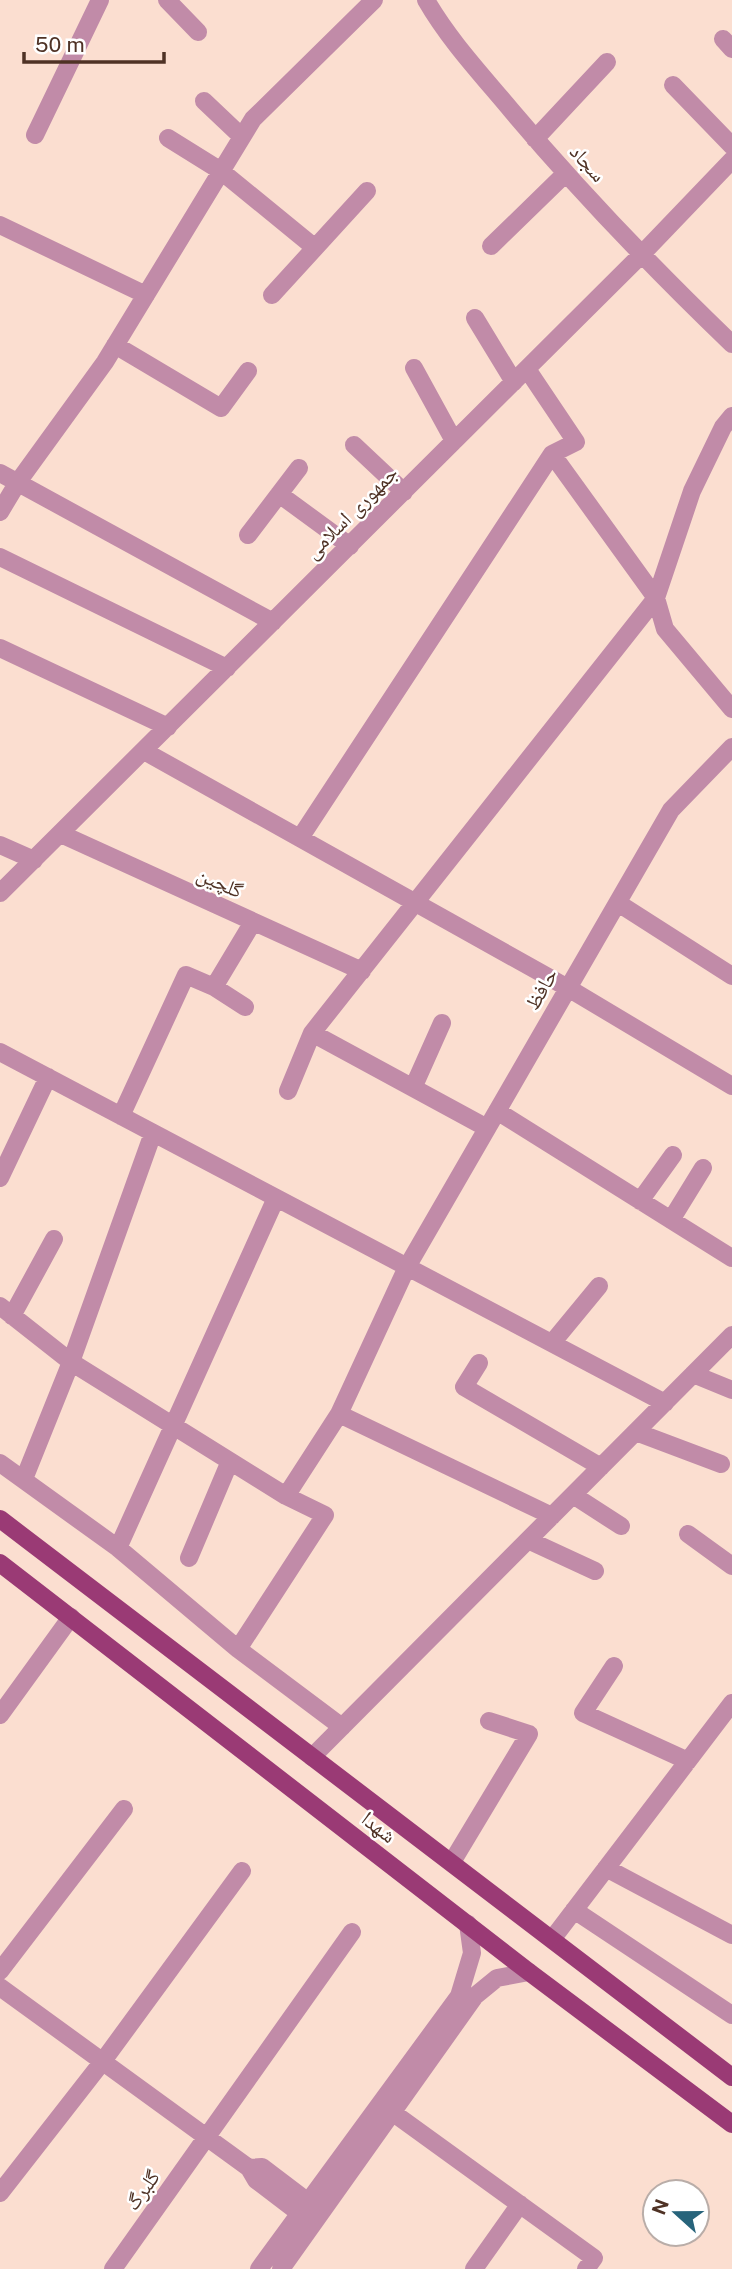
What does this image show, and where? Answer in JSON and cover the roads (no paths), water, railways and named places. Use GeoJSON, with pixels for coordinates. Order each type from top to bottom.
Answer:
{"type":"FeatureCollection","features":[{"type":"Feature","properties":{"kind":"main road","name":"شهدا"},"geometry":{"type":"LineString","coordinates":[[0,1519],[730,2075]]}},
{"type":"Feature","properties":{"kind":"main road","name":"شهدا"},"geometry":{"type":"LineString","coordinates":[[0,1563],[528,1972],[732,2124]]}},
{"type":"Feature","properties":{"kind":"street"},"geometry":{"type":"LineString","coordinates":[[35,135],[100,0]]}},
{"type":"Feature","properties":{"kind":"street"},"geometry":{"type":"LineString","coordinates":[[167,0],[198,32]]}},
{"type":"Feature","properties":{"kind":"street"},"geometry":{"type":"LineString","coordinates":[[0,512],[18,482],[115,345],[253,119],[374,0]]}},
{"type":"Feature","properties":{"kind":"street","name":"سجاد"},"geometry":{"type":"LineString","coordinates":[[425,0],[443,30],[535,139],[640,256],[732,344]]}},
{"type":"Feature","properties":{"kind":"street"},"geometry":{"type":"LineString","coordinates":[[535,139],[607,62]]}},
{"type":"Feature","properties":{"kind":"street"},"geometry":{"type":"LineString","coordinates":[[673,85],[732,146]]}},
{"type":"Feature","properties":{"kind":"street"},"geometry":{"type":"LineString","coordinates":[[204,101],[242,137]]}},
{"type":"Feature","properties":{"kind":"street"},"geometry":{"type":"LineString","coordinates":[[168,138],[221,172],[314,247]]}},
{"type":"Feature","properties":{"kind":"street","name":"جمهوری اسلامی"},"geometry":{"type":"LineString","coordinates":[[0,893],[640,256],[732,160]]}},
{"type":"Feature","properties":{"kind":"street"},"geometry":{"type":"LineString","coordinates":[[491,246],[566,173]]}},
{"type":"Feature","properties":{"kind":"street"},"geometry":{"type":"LineString","coordinates":[[272,295],[367,191]]}},
{"type":"Feature","properties":{"kind":"street"},"geometry":{"type":"LineString","coordinates":[[0,225],[146,295]]}},
{"type":"Feature","properties":{"kind":"street"},"geometry":{"type":"LineString","coordinates":[[475,318],[514,382]]}},
{"type":"Feature","properties":{"kind":"street"},"geometry":{"type":"LineString","coordinates":[[115,345],[221,408],[248,371]]}},
{"type":"Feature","properties":{"kind":"street"},"geometry":{"type":"LineString","coordinates":[[414,368],[454,441]]}},
{"type":"Feature","properties":{"kind":"street"},"geometry":{"type":"LineString","coordinates":[[300,838],[552,454],[576,442],[527,369]]}},
{"type":"Feature","properties":{"kind":"street"},"geometry":{"type":"LineString","coordinates":[[288,1091],[312,1033],[656,598],[692,491],[723,427],[732,416]]}},
{"type":"Feature","properties":{"kind":"street"},"geometry":{"type":"LineString","coordinates":[[354,445],[404,492]]}},
{"type":"Feature","properties":{"kind":"street"},"geometry":{"type":"LineString","coordinates":[[552,454],[656,598],[665,629],[732,709]]}},
{"type":"Feature","properties":{"kind":"street"},"geometry":{"type":"LineString","coordinates":[[248,535],[299,468]]}},
{"type":"Feature","properties":{"kind":"street"},"geometry":{"type":"LineString","coordinates":[[0,473],[273,622]]}},
{"type":"Feature","properties":{"kind":"street"},"geometry":{"type":"LineString","coordinates":[[279,494],[350,546]]}},
{"type":"Feature","properties":{"kind":"street"},"geometry":{"type":"LineString","coordinates":[[0,557],[227,668]]}},
{"type":"Feature","properties":{"kind":"street"},"geometry":{"type":"LineString","coordinates":[[0,648],[168,727]]}},
{"type":"Feature","properties":{"kind":"street","name":"حافظ"},"geometry":{"type":"LineString","coordinates":[[286,1496],[339,1414],[407,1267],[671,810],[732,747]]}},
{"type":"Feature","properties":{"kind":"street"},"geometry":{"type":"LineString","coordinates":[[144,751],[568,988],[732,1086]]}},
{"type":"Feature","properties":{"kind":"street","name":"گلچین"},"geometry":{"type":"LineString","coordinates":[[61,834],[362,971]]}},
{"type":"Feature","properties":{"kind":"street"},"geometry":{"type":"LineString","coordinates":[[0,845],[34,860]]}},
{"type":"Feature","properties":{"kind":"street"},"geometry":{"type":"LineString","coordinates":[[618,902],[732,976]]}},
{"type":"Feature","properties":{"kind":"street"},"geometry":{"type":"LineString","coordinates":[[214,987],[253,922]]}},
{"type":"Feature","properties":{"kind":"street"},"geometry":{"type":"LineString","coordinates":[[121,1116],[186,975],[214,987],[245,1007]]}},
{"type":"Feature","properties":{"kind":"street"},"geometry":{"type":"LineString","coordinates":[[413,1088],[442,1023]]}},
{"type":"Feature","properties":{"kind":"street"},"geometry":{"type":"LineString","coordinates":[[312,1033],[487,1128]]}},
{"type":"Feature","properties":{"kind":"street"},"geometry":{"type":"LineString","coordinates":[[0,1052],[665,1403]]}},
{"type":"Feature","properties":{"kind":"street"},"geometry":{"type":"LineString","coordinates":[[0,1178],[48,1077]]}},
{"type":"Feature","properties":{"kind":"street"},"geometry":{"type":"LineString","coordinates":[[497,1111],[732,1258]]}},
{"type":"Feature","properties":{"kind":"street"},"geometry":{"type":"LineString","coordinates":[[24,1479],[71,1362],[153,1133]]}},
{"type":"Feature","properties":{"kind":"street"},"geometry":{"type":"LineString","coordinates":[[640,1201],[673,1155]]}},
{"type":"Feature","properties":{"kind":"street"},"geometry":{"type":"LineString","coordinates":[[671,1220],[703,1168]]}},
{"type":"Feature","properties":{"kind":"street"},"geometry":{"type":"LineString","coordinates":[[118,1548],[276,1198]]}},
{"type":"Feature","properties":{"kind":"street"},"geometry":{"type":"LineString","coordinates":[[54,1239],[6,1311],[71,1362],[286,1496],[326,1514],[238,1649]]}},
{"type":"Feature","properties":{"kind":"street"},"geometry":{"type":"LineString","coordinates":[[551,1343],[598,1286]]}},
{"type":"Feature","properties":{"kind":"street"},"geometry":{"type":"LineString","coordinates":[[312,1757],[732,1335]]}},
{"type":"Feature","properties":{"kind":"street"},"geometry":{"type":"LineString","coordinates":[[479,1363],[464,1387],[601,1466]]}},
{"type":"Feature","properties":{"kind":"street"},"geometry":{"type":"LineString","coordinates":[[693,1374],[732,1390]]}},
{"type":"Feature","properties":{"kind":"street"},"geometry":{"type":"LineString","coordinates":[[339,1414],[552,1516]]}},
{"type":"Feature","properties":{"kind":"street"},"geometry":{"type":"LineString","coordinates":[[636,1432],[721,1464]]}},
{"type":"Feature","properties":{"kind":"street"},"geometry":{"type":"LineString","coordinates":[[188,1558],[230,1461]]}},
{"type":"Feature","properties":{"kind":"street"},"geometry":{"type":"LineString","coordinates":[[0,1463],[118,1548],[238,1649],[342,1727]]}},
{"type":"Feature","properties":{"kind":"street"},"geometry":{"type":"LineString","coordinates":[[573,1495],[621,1526]]}},
{"type":"Feature","properties":{"kind":"street"},"geometry":{"type":"LineString","coordinates":[[688,1534],[732,1566]]}},
{"type":"Feature","properties":{"kind":"street"},"geometry":{"type":"LineString","coordinates":[[528,1540],[595,1572]]}},
{"type":"Feature","properties":{"kind":"street"},"geometry":{"type":"LineString","coordinates":[[0,1715],[71,1617]]}},
{"type":"Feature","properties":{"kind":"street"},"geometry":{"type":"LineString","coordinates":[[614,1666],[583,1713],[688,1761]]}},
{"type":"Feature","properties":{"kind":"street"},"geometry":{"type":"LineString","coordinates":[[553,1938],[731,1708]]}},
{"type":"Feature","properties":{"kind":"street"},"geometry":{"type":"LineString","coordinates":[[452,1862],[529,1734],[489,1721]]}},
{"type":"Feature","properties":{"kind":"street"},"geometry":{"type":"LineString","coordinates":[[0,1971],[124,1809]]}},
{"type":"Feature","properties":{"kind":"street"},"geometry":{"type":"LineString","coordinates":[[606,1868],[732,1935]]}},
{"type":"Feature","properties":{"kind":"street"},"geometry":{"type":"LineString","coordinates":[[0,2193],[103,2062],[242,1871]]}},
{"type":"Feature","properties":{"kind":"street"},"geometry":{"type":"LineString","coordinates":[[574,1910],[730,2009]]}},
{"type":"Feature","properties":{"kind":"street"},"geometry":{"type":"LineString","coordinates":[[281,2269],[392,2112],[397,2092],[458,1996],[472,1953],[468,1924]]}},
{"type":"Feature","properties":{"kind":"street","name":"گلبرگ"},"geometry":{"type":"LineString","coordinates":[[113,2269],[352,1932]]}},
{"type":"Feature","properties":{"kind":"street"},"geometry":{"type":"LineString","coordinates":[[260,2269],[303,2206],[475,1996],[497,1978],[528,1972]]}},
{"type":"Feature","properties":{"kind":"street"},"geometry":{"type":"LineString","coordinates":[[0,1987],[249,2168],[256,2180],[303,2206],[317,2218]]}},
{"type":"Feature","properties":{"kind":"street"},"geometry":{"type":"LineString","coordinates":[[392,2112],[594,2258],[586,2269]]}},
{"type":"Feature","properties":{"kind":"street"},"geometry":{"type":"LineString","coordinates":[[474,2269],[520,2204]]}}]}
